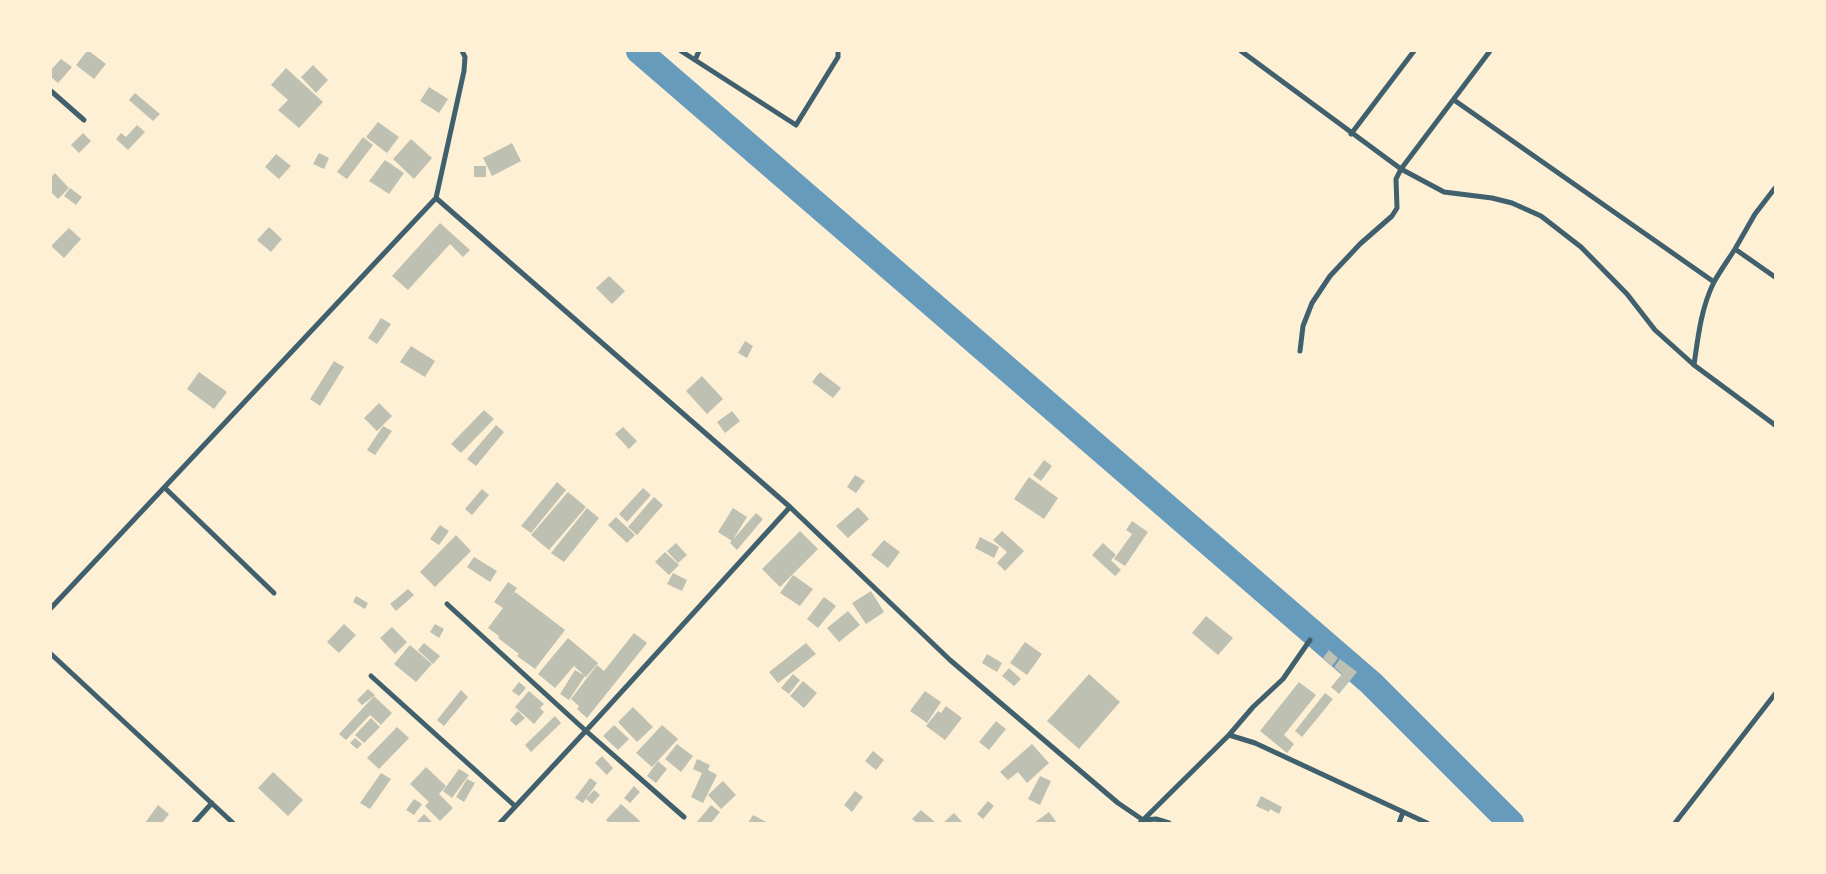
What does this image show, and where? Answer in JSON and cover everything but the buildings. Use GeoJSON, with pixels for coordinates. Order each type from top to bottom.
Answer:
{"type":"FeatureCollection","features":[{"type":"Feature","properties":{"kind":"street"},"geometry":{"type":"LineString","coordinates":[[51,608],[436,198],[464,71],[465,57],[462,51]]}},
{"type":"Feature","properties":{"kind":"street"},"geometry":{"type":"LineString","coordinates":[[681,51],[796,125],[838,58],[838,51]]}},
{"type":"Feature","properties":{"kind":"street"},"geometry":{"type":"LineString","coordinates":[[695,60],[698,51]]}},
{"type":"Feature","properties":{"kind":"street"},"geometry":{"type":"LineString","coordinates":[[1241,51],[1351,134],[1401,169],[1444,192],[1492,198],[1512,203],[1541,216],[1581,248],[1627,294],[1655,330],[1694,365],[1775,426]]}},
{"type":"Feature","properties":{"kind":"street"},"geometry":{"type":"LineString","coordinates":[[1351,134],[1414,51]]}},
{"type":"Feature","properties":{"kind":"street"},"geometry":{"type":"LineString","coordinates":[[1300,351],[1303,326],[1312,303],[1330,276],[1360,244],[1392,216],[1397,208],[1396,179],[1401,169],[1490,51]]}},
{"type":"Feature","properties":{"kind":"street"},"geometry":{"type":"LineString","coordinates":[[51,90],[84,120]]}},
{"type":"Feature","properties":{"kind":"street"},"geometry":{"type":"LineString","coordinates":[[1454,100],[1714,282]]}},
{"type":"Feature","properties":{"kind":"street"},"geometry":{"type":"LineString","coordinates":[[1694,365],[1698,332],[1704,306],[1714,282],[1755,214],[1775,188]]}},
{"type":"Feature","properties":{"kind":"street"},"geometry":{"type":"LineString","coordinates":[[436,198],[790,507],[950,660],[1141,821],[1156,819],[1169,823]]}},
{"type":"Feature","properties":{"kind":"street"},"geometry":{"type":"LineString","coordinates":[[1735,249],[1775,277]]}},
{"type":"Feature","properties":{"kind":"street"},"geometry":{"type":"LineString","coordinates":[[165,488],[274,593]]}},
{"type":"Feature","properties":{"kind":"street"},"geometry":{"type":"LineString","coordinates":[[500,823],[790,507]]}},
{"type":"Feature","properties":{"kind":"street"},"geometry":{"type":"LineString","coordinates":[[448,604],[586,731],[684,816]]}},
{"type":"Feature","properties":{"kind":"street"},"geometry":{"type":"LineString","coordinates":[[1141,821],[1229,735],[1253,707],[1283,678],[1310,640]]}},
{"type":"Feature","properties":{"kind":"street"},"geometry":{"type":"LineString","coordinates":[[51,654],[233,823]]}},
{"type":"Feature","properties":{"kind":"street"},"geometry":{"type":"LineString","coordinates":[[370,676],[515,806]]}},
{"type":"Feature","properties":{"kind":"street"},"geometry":{"type":"LineString","coordinates":[[1675,823],[1775,694]]}},
{"type":"Feature","properties":{"kind":"street"},"geometry":{"type":"LineString","coordinates":[[1229,735],[1255,743],[1427,823]]}},
{"type":"Feature","properties":{"kind":"street"},"geometry":{"type":"LineString","coordinates":[[194,823],[212,803]]}},
{"type":"Feature","properties":{"kind":"street"},"geometry":{"type":"LineString","coordinates":[[1399,823],[1403,812]]}},
{"type":"Feature","properties":{"kind":"waterway"},"geometry":{"type":"LineString","coordinates":[[639,51],[1371,683],[1511,823]]}}]}
